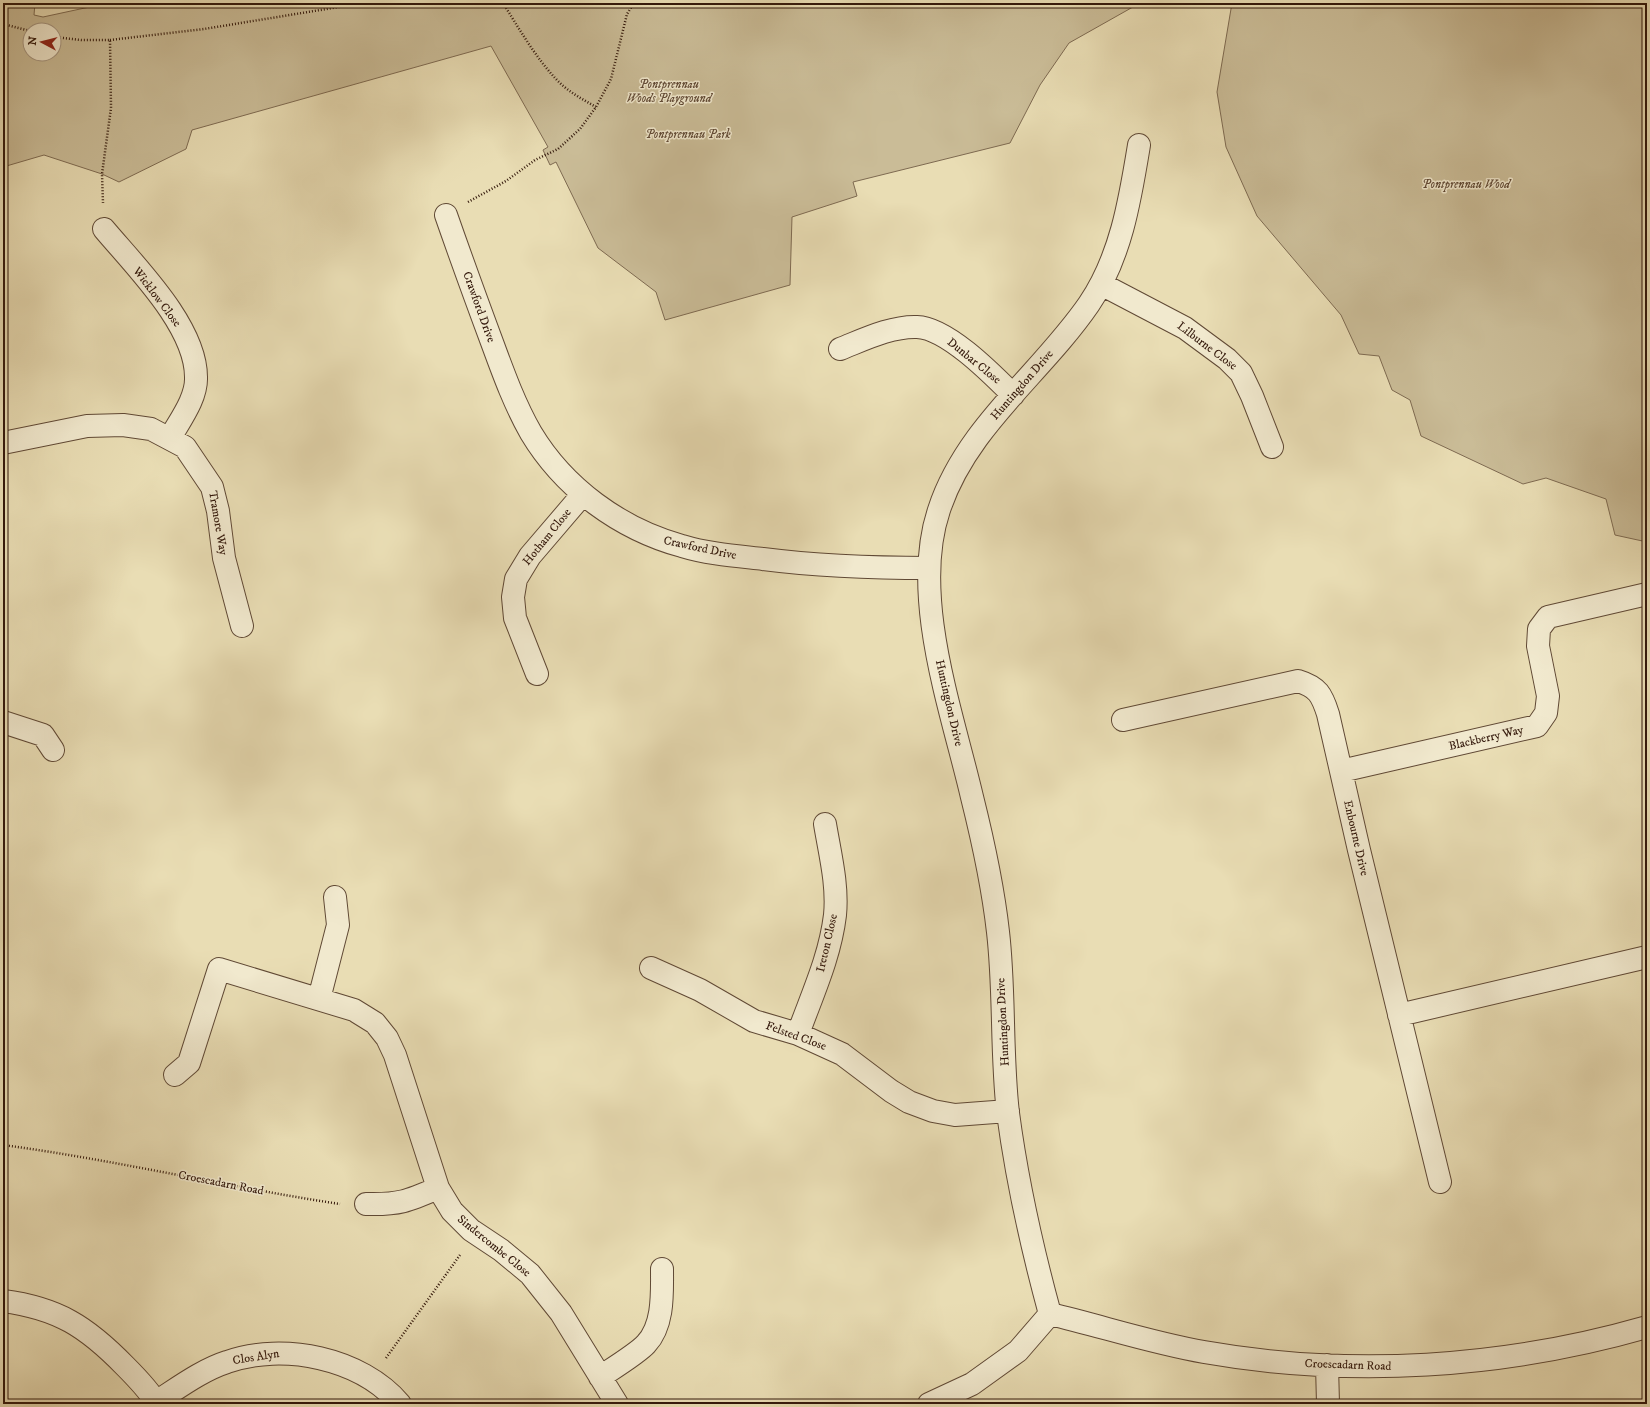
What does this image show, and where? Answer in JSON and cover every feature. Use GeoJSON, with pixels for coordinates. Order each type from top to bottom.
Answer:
{"type":"FeatureCollection","features":[{"type":"Feature","properties":{"kind":"street","name":"Huntingdon Drive"},"geometry":{"type":"LineString","coordinates":[[1050,1314],[1038,1269],[1018,1179],[1008,1112],[998,932],[986,861],[937,650],[930,607],[929,568],[931,540],[937,517],[951,481],[965,456],[1013,395],[1090,304],[1101,284],[1116,252],[1127,213],[1139,145]]}},
{"type":"Feature","properties":{"kind":"street","name":"Crawford Drive"},"geometry":{"type":"LineString","coordinates":[[446,214],[513,397],[531,433],[552,462],[583,494],[609,514],[656,538],[695,549],[786,562],[845,567],[929,568]]}},
{"type":"Feature","properties":{"kind":"street","name":"Wicklow Close"},"geometry":{"type":"LineString","coordinates":[[104,229],[170,310],[185,336],[194,361],[196,378],[192,397],[170,438]]}},
{"type":"Feature","properties":{"kind":"street","name":"Lilburne Close"},"geometry":{"type":"LineString","coordinates":[[1101,284],[1164,315],[1185,328],[1227,359],[1241,373],[1272,447]]}},
{"type":"Feature","properties":{"kind":"street","name":"Dunbar Close"},"geometry":{"type":"LineString","coordinates":[[840,349],[899,329],[917,327],[935,332],[952,340],[1013,395]]}},
{"type":"Feature","properties":{"kind":"street","name":"Tramore Way"},"geometry":{"type":"LineString","coordinates":[[3,443],[87,426],[123,425],[151,429],[185,447],[212,486],[218,511],[224,558],[242,626]]}},
{"type":"Feature","properties":{"kind":"street","name":"Hotham Close"},"geometry":{"type":"LineString","coordinates":[[537,674],[515,618],[513,596],[516,579],[530,556],[583,494]]}},
{"type":"Feature","properties":{"kind":"street","name":"Blackberry Way"},"geometry":{"type":"LineString","coordinates":[[1341,771],[1537,726],[1546,713],[1548,696],[1538,646],[1539,629],[1548,617],[1647,594]]}},
{"type":"Feature","properties":{"kind":"street","name":"Enbourne Drive"},"geometry":{"type":"LineString","coordinates":[[1123,720],[1298,681],[1311,685],[1322,696],[1328,714],[1440,1182]]}},
{"type":"Feature","properties":{"kind":"street"},"geometry":{"type":"LineString","coordinates":[[3,722],[43,735],[52,750]]}},
{"type":"Feature","properties":{"kind":"street","name":"Ireton Close"},"geometry":{"type":"LineString","coordinates":[[798,1034],[824,966],[835,914],[835,880],[825,824]]}},
{"type":"Feature","properties":{"kind":"street"},"geometry":{"type":"LineString","coordinates":[[319,999],[338,925],[335,897]]}},
{"type":"Feature","properties":{"kind":"street"},"geometry":{"type":"LineString","coordinates":[[1399,1015],[1647,957]]}},
{"type":"Feature","properties":{"kind":"street","name":"Felsted Close"},"geometry":{"type":"LineString","coordinates":[[651,968],[700,990],[754,1021],[798,1034],[842,1054],[891,1091],[909,1102],[933,1111],[955,1115],[1008,1112]]}},
{"type":"Feature","properties":{"kind":"street","name":"Sindercombe Close"},"geometry":{"type":"LineString","coordinates":[[175,1075],[189,1063],[219,969],[354,1010],[375,1023],[387,1038],[395,1055],[438,1188],[452,1211],[476,1233],[501,1250],[530,1274],[561,1313],[617,1404]]}},
{"type":"Feature","properties":{"kind":"street"},"geometry":{"type":"LineString","coordinates":[[366,1204],[393,1204],[404,1202],[438,1188]]}},
{"type":"Feature","properties":{"kind":"street"},"geometry":{"type":"LineString","coordinates":[[600,1377],[646,1344],[654,1330],[661,1306],[662,1269]]}},
{"type":"Feature","properties":{"kind":"street"},"geometry":{"type":"LineString","coordinates":[[3,1301],[22,1304],[56,1314],[77,1324],[103,1344],[134,1375],[156,1403]]}},
{"type":"Feature","properties":{"kind":"street"},"geometry":{"type":"LineString","coordinates":[[929,1404],[972,1384],[1018,1351],[1050,1314]]}},
{"type":"Feature","properties":{"kind":"street","name":"Croescadarn Road"},"geometry":{"type":"LineString","coordinates":[[1050,1314],[1098,1325],[1143,1339],[1203,1352],[1254,1359],[1327,1365],[1412,1367],[1465,1362],[1604,1339],[1647,1327]]}},
{"type":"Feature","properties":{"kind":"street","name":"Clos Alyn"},"geometry":{"type":"LineString","coordinates":[[156,1403],[205,1372],[227,1362],[256,1355],[284,1353],[315,1356],[343,1365],[371,1379],[400,1404]]}},
{"type":"Feature","properties":{"kind":"street"},"geometry":{"type":"LineString","coordinates":[[1327,1365],[1328,1404]]}},
{"type":"Feature","properties":{"kind":"path"},"geometry":{"type":"LineString","coordinates":[[62,38],[81,40],[110,40],[204,29],[363,3]]}},
{"type":"Feature","properties":{"kind":"path"},"geometry":{"type":"LineString","coordinates":[[502,3],[520,31],[556,79],[574,94],[596,107]]}},
{"type":"Feature","properties":{"kind":"path"},"geometry":{"type":"LineString","coordinates":[[446,214],[506,180],[535,160],[558,149],[580,129],[596,107],[611,79],[627,14],[634,3]]}},
{"type":"Feature","properties":{"kind":"path"},"geometry":{"type":"LineString","coordinates":[[3,24],[22,30]]}},
{"type":"Feature","properties":{"kind":"path"},"geometry":{"type":"LineString","coordinates":[[104,229],[102,174],[111,108],[110,40]]}},
{"type":"Feature","properties":{"kind":"path","name":"Croescadarn Road"},"geometry":{"type":"LineString","coordinates":[[3,1145],[90,1158],[300,1198],[357,1206],[366,1204]]}},
{"type":"Feature","properties":{"kind":"path"},"geometry":{"type":"LineString","coordinates":[[371,1379],[476,1233]]}},
{"type":"Feature","properties":{"kind":"green space","name":"Pontprennau Park"},"geometry":{"type":"Polygon","coordinates":[[[8,3],[35,3],[34,15],[43,17],[108,3],[1140,3],[1069,43],[1040,85],[1010,143],[853,182],[857,196],[792,217],[790,285],[665,320],[656,292],[598,248],[556,162],[550,165],[543,150],[548,147],[491,46],[192,130],[186,149],[119,182],[102,174],[44,155],[3,167],[3,18],[8,3]]]}},
{"type":"Feature","properties":{"kind":"green space","name":"Pontprennau Wood"},"geometry":{"type":"Polygon","coordinates":[[[1232,3],[1647,3],[1647,542],[1615,535],[1606,499],[1546,478],[1523,484],[1421,436],[1410,400],[1392,390],[1379,356],[1359,354],[1341,315],[1257,216],[1226,147],[1217,92],[1232,3]]]}},
{"type":"Feature","properties":{"kind":"park label","name":"Pontprennau Woods Playground"},"geometry":{"type":"Point","coordinates":[669,91]}}]}
